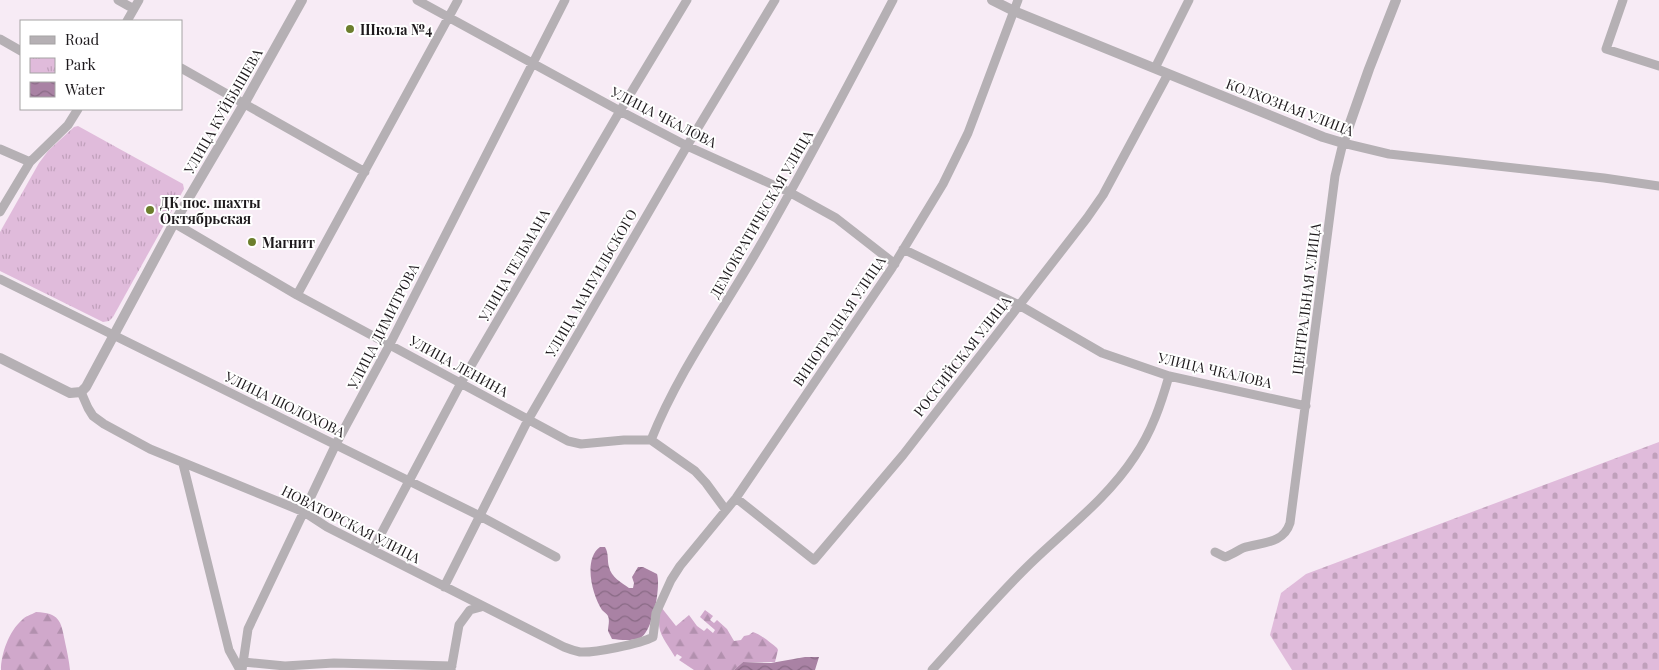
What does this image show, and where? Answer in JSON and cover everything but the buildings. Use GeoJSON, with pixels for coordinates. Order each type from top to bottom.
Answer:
{"type":"FeatureCollection","features":[{"type":"Feature","properties":{"kind":"street"},"geometry":{"type":"LineString","coordinates":[[118,0],[134,9]]}},
{"type":"Feature","properties":{"kind":"street"},"geometry":{"type":"LineString","coordinates":[[128,20],[139,0]]}},
{"type":"Feature","properties":{"kind":"street","name":"УЛИЦА КУЙБЫШЕВА"},"geometry":{"type":"LineString","coordinates":[[81,392],[88,384],[174,223],[302,0]]}},
{"type":"Feature","properties":{"kind":"street","name":"УЛИЦА ЧКАЛОВА"},"geometry":{"type":"LineString","coordinates":[[417,0],[687,146],[789,192],[836,218],[894,264]]}},
{"type":"Feature","properties":{"kind":"street"},"geometry":{"type":"LineString","coordinates":[[297,296],[458,0]]}},
{"type":"Feature","properties":{"kind":"street","name":"УЛИЦА ДИМИТРОВА"},"geometry":{"type":"LineString","coordinates":[[242,667],[248,629],[336,444],[390,344],[565,0]]}},
{"type":"Feature","properties":{"kind":"street","name":"УЛИЦА ТЕЛЬМАНА"},"geometry":{"type":"LineString","coordinates":[[373,550],[461,382],[687,0]]}},
{"type":"Feature","properties":{"kind":"street","name":"УЛИЦА МАНУИЛЬСКОГО"},"geometry":{"type":"LineString","coordinates":[[444,587],[528,420],[687,146],[775,0]]}},
{"type":"Feature","properties":{"kind":"street","name":"ДЕМОКРАТИЧЕСКАЯ УЛИЦА"},"geometry":{"type":"LineString","coordinates":[[651,440],[663,410],[687,364],[736,286],[824,131],[893,0]]}},
{"type":"Feature","properties":{"kind":"street","name":"КОЛХОЗНАЯ УЛИЦА"},"geometry":{"type":"LineString","coordinates":[[992,0],[1014,12],[1323,137],[1343,143],[1389,154],[1659,186]]}},
{"type":"Feature","properties":{"kind":"street","name":"ВИНОГРАДНАЯ УЛИЦА"},"geometry":{"type":"LineString","coordinates":[[653,637],[656,613],[671,580],[725,509],[736,498],[894,264],[943,184],[968,133],[1018,0]]}},
{"type":"Feature","properties":{"kind":"street"},"geometry":{"type":"LineString","coordinates":[[1155,68],[1190,0]]}},
{"type":"Feature","properties":{"kind":"street","name":"ЦЕНТРАЛЬНАЯ УЛИЦА"},"geometry":{"type":"LineString","coordinates":[[1215,552],[1225,557],[1242,548],[1264,544],[1282,535],[1288,529],[1336,176],[1343,143],[1396,0]]}},
{"type":"Feature","properties":{"kind":"street"},"geometry":{"type":"LineString","coordinates":[[1624,0],[1606,49],[1659,66]]}},
{"type":"Feature","properties":{"kind":"street"},"geometry":{"type":"LineString","coordinates":[[0,39],[20,50]]}},
{"type":"Feature","properties":{"kind":"street"},"geometry":{"type":"LineString","coordinates":[[182,69],[366,172]]}},
{"type":"Feature","properties":{"kind":"street","name":"РОССИЙСКАЯ УЛИЦА"},"geometry":{"type":"LineString","coordinates":[[736,498],[814,560],[902,455],[1082,226],[1103,195],[1168,74]]}},
{"type":"Feature","properties":{"kind":"street"},"geometry":{"type":"LineString","coordinates":[[0,212],[30,162],[68,125],[77,110]]}},
{"type":"Feature","properties":{"kind":"street"},"geometry":{"type":"LineString","coordinates":[[0,149],[30,162]]}},
{"type":"Feature","properties":{"kind":"street","name":"УЛИЦА ЛЕНИНА"},"geometry":{"type":"LineString","coordinates":[[174,223],[297,296],[390,344],[568,441],[581,444],[624,440],[651,440]]}},
{"type":"Feature","properties":{"kind":"street","name":"УЛИЦА ЧКАЛОВА"},"geometry":{"type":"LineString","coordinates":[[903,250],[1019,305],[1102,352],[1169,376],[1306,406]]}},
{"type":"Feature","properties":{"kind":"street","name":"УЛИЦА ШОЛОХОВА"},"geometry":{"type":"LineString","coordinates":[[0,279],[336,444],[480,516],[556,557]]}},
{"type":"Feature","properties":{"kind":"street"},"geometry":{"type":"LineString","coordinates":[[0,358],[70,393],[81,392]]}},
{"type":"Feature","properties":{"kind":"street"},"geometry":{"type":"LineString","coordinates":[[932,670],[1029,565],[1093,507],[1116,482],[1136,456],[1157,416],[1169,376]]}},
{"type":"Feature","properties":{"kind":"street","name":"НОВАТОРСКАЯ УЛИЦА"},"geometry":{"type":"LineString","coordinates":[[81,392],[88,408],[98,421],[155,452],[304,512],[327,527],[564,647],[580,652],[645,642],[653,637]]}},
{"type":"Feature","properties":{"kind":"street"},"geometry":{"type":"LineString","coordinates":[[651,440],[695,472],[706,483],[725,509]]}},
{"type":"Feature","properties":{"kind":"street"},"geometry":{"type":"LineString","coordinates":[[183,464],[229,650],[242,667],[334,663],[452,668],[459,625],[470,610],[481,606]]}},
{"type":"Feature","properties":{"kind":"green space"},"geometry":{"type":"Polygon","coordinates":[[[78,126],[183,184],[184,189],[113,317],[109,321],[103,322],[0,271],[0,232],[39,163],[48,151],[74,127],[78,126]]]}},
{"type":"Feature","properties":{"kind":"green space"},"geometry":{"type":"Polygon","coordinates":[[[1659,442],[1659,670],[1292,670],[1270,635],[1281,593],[1306,574],[1659,442]]]}},
{"type":"Feature","properties":{"kind":"green space"},"geometry":{"type":"Polygon","coordinates":[[[661,607],[676,626],[689,615],[697,626],[704,631],[707,628],[713,633],[715,630],[700,617],[705,610],[713,616],[710,620],[714,623],[717,620],[727,629],[734,641],[741,640],[744,636],[753,632],[756,633],[777,648],[775,662],[743,662],[734,670],[694,670],[679,660],[682,657],[677,654],[675,657],[661,634],[659,616],[661,607]]]}},
{"type":"Feature","properties":{"kind":"green space"},"geometry":{"type":"Polygon","coordinates":[[[36,612],[50,614],[58,619],[64,634],[70,670],[1,670],[4,650],[13,630],[23,619],[36,612]]]}},
{"type":"Feature","properties":{"kind":"water"},"geometry":{"type":"Polygon","coordinates":[[[600,547],[605,547],[612,574],[629,588],[633,588],[632,577],[638,567],[643,567],[657,574],[658,588],[655,608],[649,627],[640,638],[630,640],[612,639],[608,631],[608,616],[598,603],[592,587],[591,577],[592,560],[600,547]]]}},
{"type":"Feature","properties":{"kind":"water"},"geometry":{"type":"Polygon","coordinates":[[[805,657],[819,657],[815,670],[734,670],[743,662],[771,663],[805,657]]]}},
{"type":"Feature","properties":{"kind":"place","name":"Школа №4"},"geometry":{"type":"Point","coordinates":[350,29]}},
{"type":"Feature","properties":{"kind":"place","name":"ДК пос. шахты Октябрьская"},"geometry":{"type":"Point","coordinates":[150,210]}},
{"type":"Feature","properties":{"kind":"place","name":"Магнит"},"geometry":{"type":"Point","coordinates":[252,242]}}]}
